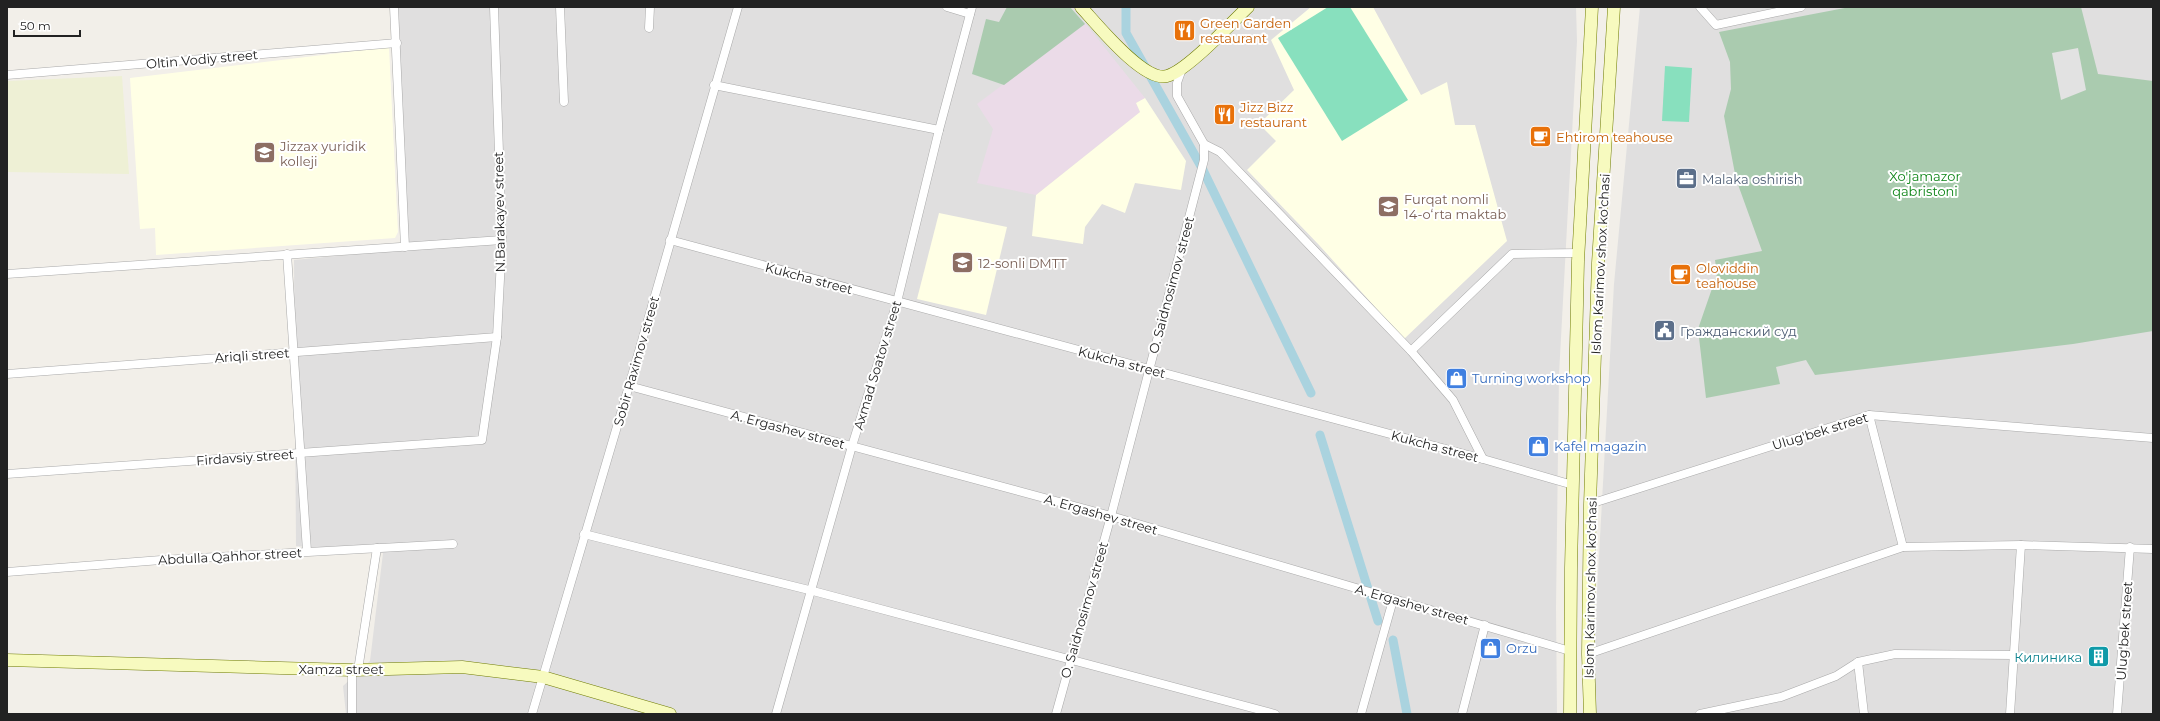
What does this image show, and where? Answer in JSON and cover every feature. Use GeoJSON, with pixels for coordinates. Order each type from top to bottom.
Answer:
{"type":"FeatureCollection","features":[{"type":"Feature","properties":{"kind":"main road"},"geometry":{"type":"LineString","coordinates":[[1081,7],[1124,54],[1147,71],[1166,77],[1182,70],[1248,7]]}},
{"type":"Feature","properties":{"kind":"main road","name":"Islom Karimov shox ko'chasi"},"geometry":{"type":"LineString","coordinates":[[1570,714],[1573,485],[1579,257],[1592,7]]}},
{"type":"Feature","properties":{"kind":"main road","name":"Islom Karimov shox ko'chasi"},"geometry":{"type":"LineString","coordinates":[[1590,714],[1588,654],[1590,504],[1598,263],[1614,7]]}},
{"type":"Feature","properties":{"kind":"main road"},"geometry":{"type":"LineString","coordinates":[[1584,177],[1586,182],[1594,187],[1602,184],[1604,178]]}},
{"type":"Feature","properties":{"kind":"main road"},"geometry":{"type":"LineString","coordinates":[[1579,257],[1587,254],[1593,255],[1598,263]]}},
{"type":"Feature","properties":{"kind":"main road","name":"Xamza street"},"geometry":{"type":"LineString","coordinates":[[7,660],[355,670],[462,667],[543,677],[670,714]]}},
{"type":"Feature","properties":{"kind":"street"},"geometry":{"type":"LineString","coordinates":[[394,7],[397,43],[405,247]]}},
{"type":"Feature","properties":{"kind":"street","name":"N.Barakayev street"},"geometry":{"type":"LineString","coordinates":[[482,440],[496,337],[502,240],[494,7]]}},
{"type":"Feature","properties":{"kind":"street"},"geometry":{"type":"LineString","coordinates":[[560,7],[564,102]]}},
{"type":"Feature","properties":{"kind":"street"},"geometry":{"type":"LineString","coordinates":[[649,28],[650,7]]}},
{"type":"Feature","properties":{"kind":"street","name":"Sobir Raximov street"},"geometry":{"type":"LineString","coordinates":[[532,714],[584,534],[630,386],[714,85],[738,7]]}},
{"type":"Feature","properties":{"kind":"street","name":"Axmad Soatov street"},"geometry":{"type":"LineString","coordinates":[[776,714],[852,446],[897,302],[939,130],[971,11],[947,7]]}},
{"type":"Feature","properties":{"kind":"street"},"geometry":{"type":"LineString","coordinates":[[1700,7],[1716,25],[1801,7]]}},
{"type":"Feature","properties":{"kind":"street","name":"Oltin Vodiy street"},"geometry":{"type":"LineString","coordinates":[[7,75],[397,43]]}},
{"type":"Feature","properties":{"kind":"street"},"geometry":{"type":"LineString","coordinates":[[1182,70],[1177,84],[1177,96],[1204,144],[1220,152],[1411,351],[1453,400],[1483,459]]}},
{"type":"Feature","properties":{"kind":"street"},"geometry":{"type":"LineString","coordinates":[[714,85],[939,130]]}},
{"type":"Feature","properties":{"kind":"street","name":"O. Saidnosimov street"},"geometry":{"type":"LineString","coordinates":[[1056,714],[1150,369],[1204,160],[1204,144]]}},
{"type":"Feature","properties":{"kind":"street"},"geometry":{"type":"LineString","coordinates":[[7,274],[502,240]]}},
{"type":"Feature","properties":{"kind":"street","name":"Kukcha street"},"geometry":{"type":"LineString","coordinates":[[670,240],[1483,459],[1573,485]]}},
{"type":"Feature","properties":{"kind":"street"},"geometry":{"type":"LineString","coordinates":[[286,254],[307,551]]}},
{"type":"Feature","properties":{"kind":"street"},"geometry":{"type":"LineString","coordinates":[[1411,351],[1512,254],[1579,257]]}},
{"type":"Feature","properties":{"kind":"street","name":"Ariqli street"},"geometry":{"type":"LineString","coordinates":[[7,374],[294,351],[496,337]]}},
{"type":"Feature","properties":{"kind":"street","name":"A. Ergashev street"},"geometry":{"type":"LineString","coordinates":[[630,386],[1111,516],[1570,651]]}},
{"type":"Feature","properties":{"kind":"street"},"geometry":{"type":"LineString","coordinates":[[1870,415],[1903,547]]}},
{"type":"Feature","properties":{"kind":"street","name":"Ulug'bek street"},"geometry":{"type":"LineString","coordinates":[[1590,504],[1870,415],[2153,438]]}},
{"type":"Feature","properties":{"kind":"street","name":"Firdavsiy street"},"geometry":{"type":"LineString","coordinates":[[7,474],[482,440]]}},
{"type":"Feature","properties":{"kind":"street"},"geometry":{"type":"LineString","coordinates":[[584,534],[812,591],[1275,714]]}},
{"type":"Feature","properties":{"kind":"street","name":"Abdulla Qahhor street"},"geometry":{"type":"LineString","coordinates":[[7,572],[307,551],[453,544]]}},
{"type":"Feature","properties":{"kind":"street"},"geometry":{"type":"LineString","coordinates":[[2010,714],[2021,545]]}},
{"type":"Feature","properties":{"kind":"street"},"geometry":{"type":"LineString","coordinates":[[1588,654],[1903,547],[2021,545],[2130,547],[2153,549]]}},
{"type":"Feature","properties":{"kind":"street","name":"Ulug'bek street"},"geometry":{"type":"LineString","coordinates":[[2117,714],[2130,547]]}},
{"type":"Feature","properties":{"kind":"street"},"geometry":{"type":"LineString","coordinates":[[352,714],[355,670],[377,548]]}},
{"type":"Feature","properties":{"kind":"street"},"geometry":{"type":"LineString","coordinates":[[1361,714],[1393,600]]}},
{"type":"Feature","properties":{"kind":"street"},"geometry":{"type":"LineString","coordinates":[[1462,714],[1485,625]]}},
{"type":"Feature","properties":{"kind":"street"},"geometry":{"type":"LineString","coordinates":[[1700,714],[1781,697],[1836,676],[1858,662],[1895,654],[2014,655]]}},
{"type":"Feature","properties":{"kind":"street"},"geometry":{"type":"LineString","coordinates":[[1858,662],[1864,714]]}},
{"type":"Feature","properties":{"kind":"shaded area"},"geometry":{"type":"Polygon","coordinates":[[[397,7],[1576,7],[1577,41],[1559,375],[1556,608],[1557,714],[346,714],[343,686],[370,661],[383,553],[296,546],[294,260],[409,249],[397,7]]]}},
{"type":"Feature","properties":{"kind":"shaded area","name":"Furqat nomli 14-oʻrta maktab"},"geometry":{"type":"Polygon","coordinates":[[[1311,7],[1373,7],[1421,95],[1447,82],[1455,125],[1475,125],[1507,241],[1404,339],[1319,245],[1247,170],[1276,141],[1259,124],[1294,90],[1271,40],[1311,7]]]}},
{"type":"Feature","properties":{"kind":"shaded area"},"geometry":{"type":"Polygon","coordinates":[[[1640,7],[2153,7],[2153,714],[1595,714],[1591,701],[1614,284],[1640,7]]]}},
{"type":"Feature","properties":{"kind":"shaded area"},"geometry":{"type":"Polygon","coordinates":[[[1085,23],[1145,98],[1136,103],[1140,112],[1036,195],[977,183],[993,129],[977,104],[1085,23]]]}},
{"type":"Feature","properties":{"kind":"shaded area","name":"Jizzax yuridik kolleji"},"geometry":{"type":"Polygon","coordinates":[[[389,47],[398,232],[395,238],[156,255],[155,228],[140,229],[130,78],[389,47]]]}},
{"type":"Feature","properties":{"kind":"shaded area"},"geometry":{"type":"Polygon","coordinates":[[[2078,48],[2086,90],[2061,100],[2052,53],[2078,48]]]}},
{"type":"Feature","properties":{"kind":"shaded area"},"geometry":{"type":"Polygon","coordinates":[[[122,76],[129,174],[7,172],[7,81],[122,76]]]}},
{"type":"Feature","properties":{"kind":"shaded area"},"geometry":{"type":"Polygon","coordinates":[[[1145,98],[1186,161],[1181,190],[1135,183],[1125,213],[1102,204],[1085,227],[1083,244],[1032,236],[1036,195],[1140,112],[1136,103],[1145,98]]]}},
{"type":"Feature","properties":{"kind":"shaded area","name":"12-sonli DMTT"},"geometry":{"type":"Polygon","coordinates":[[[939,213],[1007,227],[986,315],[917,299],[939,213]]]}},
{"type":"Feature","properties":{"kind":"green space"},"geometry":{"type":"Polygon","coordinates":[[[1007,7],[1070,7],[1085,24],[1004,85],[972,74],[986,19],[999,22],[1007,7]]]}},
{"type":"Feature","properties":{"kind":"green space"},"geometry":{"type":"Polygon","coordinates":[[[1328,7],[1350,7],[1408,100],[1342,141],[1278,38],[1328,7]]]}},
{"type":"Feature","properties":{"kind":"green space","name":"Xo'jamazor qabristoni"},"geometry":{"type":"Polygon","coordinates":[[[1850,7],[2081,7],[2098,74],[2153,81],[2153,331],[2073,344],[1815,375],[1806,360],[1776,367],[1780,384],[1706,398],[1698,329],[1717,274],[1715,260],[1762,251],[1736,179],[1724,116],[1731,89],[1730,62],[1719,32],[1850,7]]]}},
{"type":"Feature","properties":{"kind":"green space"},"geometry":{"type":"Polygon","coordinates":[[[1665,66],[1692,68],[1689,122],[1662,121],[1665,66]]]}},
{"type":"Feature","properties":{"kind":"waterway"},"geometry":{"type":"LineString","coordinates":[[1126,7],[1126,33],[1202,168],[1311,393]]}},
{"type":"Feature","properties":{"kind":"waterway"},"geometry":{"type":"LineString","coordinates":[[1320,435],[1378,621]]}},
{"type":"Feature","properties":{"kind":"waterway"},"geometry":{"type":"LineString","coordinates":[[1393,640],[1407,714]]}},
{"type":"Feature","properties":{"kind":"place","name":"Green Garden restaurant"},"geometry":{"type":"Point","coordinates":[1185,30]}},
{"type":"Feature","properties":{"kind":"place","name":"Jizz Bizz restaurant"},"geometry":{"type":"Point","coordinates":[1224,114]}},
{"type":"Feature","properties":{"kind":"place","name":"Ehtirom teahouse"},"geometry":{"type":"Point","coordinates":[1541,137]}},
{"type":"Feature","properties":{"kind":"place","name":"Jizzax yuridik kolleji"},"geometry":{"type":"Point","coordinates":[265,153]}},
{"type":"Feature","properties":{"kind":"place","name":"Malaka oshirish"},"geometry":{"type":"Point","coordinates":[1686,179]}},
{"type":"Feature","properties":{"kind":"place","name":"Furqat nomli 14-oʻrta maktab"},"geometry":{"type":"Point","coordinates":[1389,206]}},
{"type":"Feature","properties":{"kind":"place","name":"12-sonli DMTT"},"geometry":{"type":"Point","coordinates":[962,263]}},
{"type":"Feature","properties":{"kind":"place","name":"Oloviddin teahouse"},"geometry":{"type":"Point","coordinates":[1680,275]}},
{"type":"Feature","properties":{"kind":"place","name":"Гражданский суд"},"geometry":{"type":"Point","coordinates":[1665,331]}},
{"type":"Feature","properties":{"kind":"place","name":"Turning workshop"},"geometry":{"type":"Point","coordinates":[1457,378]}},
{"type":"Feature","properties":{"kind":"place","name":"Kafel magazin"},"geometry":{"type":"Point","coordinates":[1538,446]}},
{"type":"Feature","properties":{"kind":"place","name":"Orzu"},"geometry":{"type":"Point","coordinates":[1490,648]}},
{"type":"Feature","properties":{"kind":"place","name":"Килиника"},"geometry":{"type":"Point","coordinates":[2098,657]}}]}
